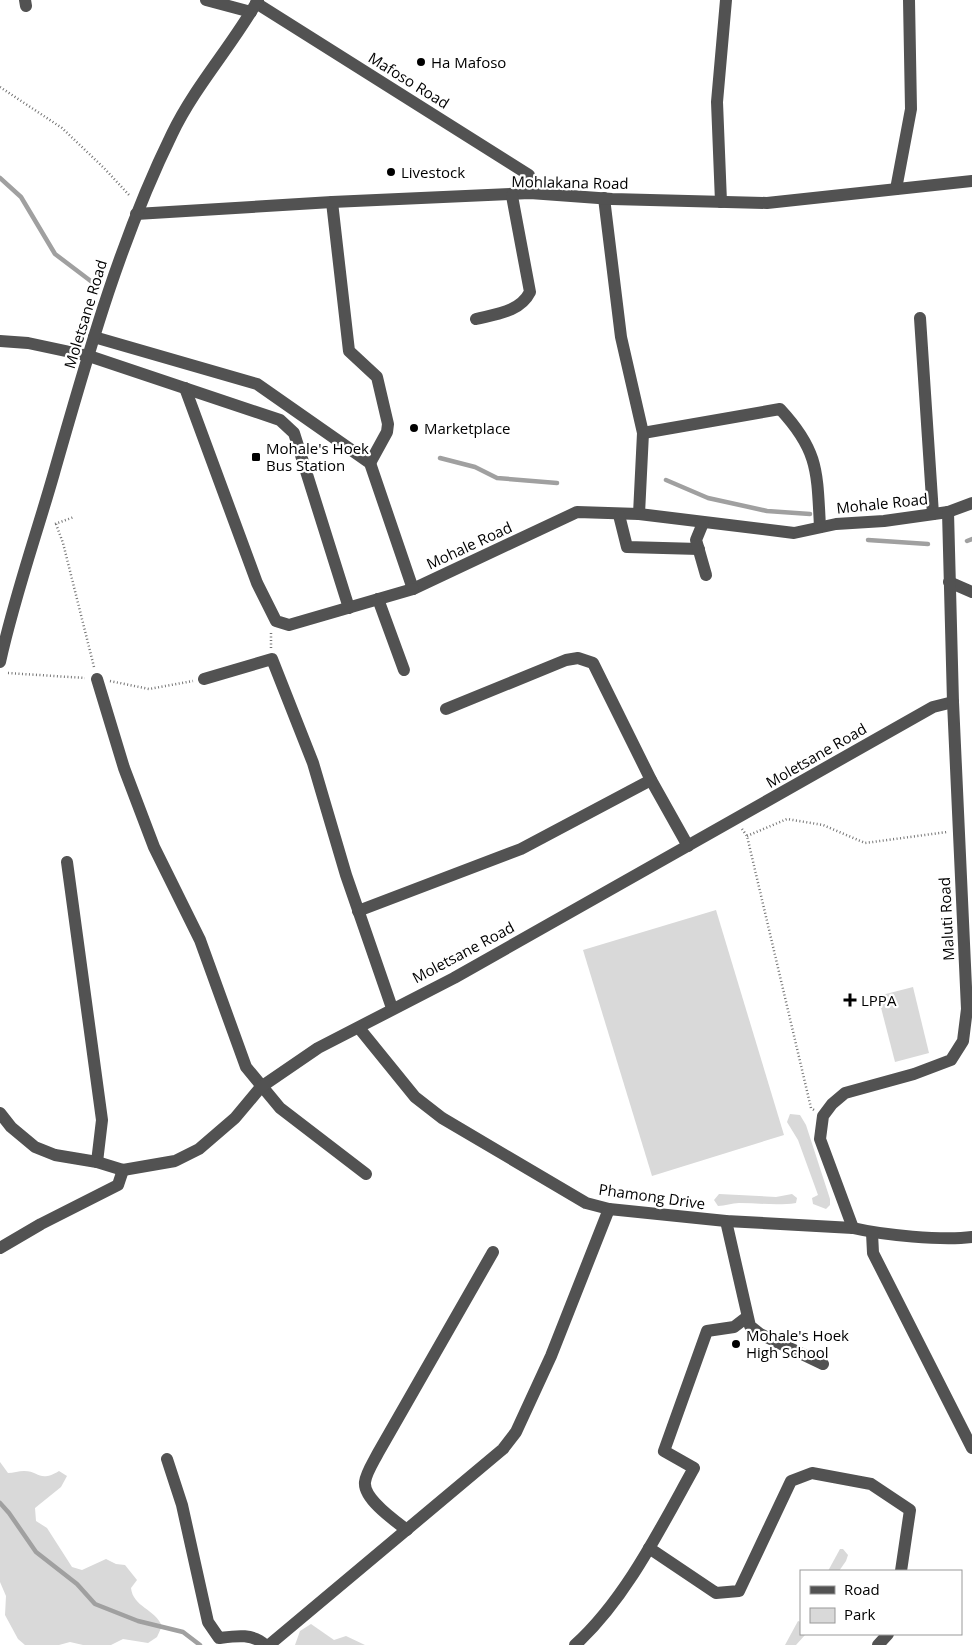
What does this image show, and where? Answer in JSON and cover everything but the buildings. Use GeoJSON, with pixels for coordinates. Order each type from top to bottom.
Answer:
{"type":"FeatureCollection","features":[{"type":"Feature","properties":{"kind":"street"},"geometry":{"type":"LineString","coordinates":[[206,0],[255,5]]}},
{"type":"Feature","properties":{"kind":"street"},"geometry":{"type":"LineString","coordinates":[[721,202],[717,102],[726,0]]}},
{"type":"Feature","properties":{"kind":"street"},"geometry":{"type":"LineString","coordinates":[[896,189],[911,109],[909,0]]}},
{"type":"Feature","properties":{"kind":"street","name":"Mafoso Road"},"geometry":{"type":"LineString","coordinates":[[255,5],[529,175],[530,194]]}},
{"type":"Feature","properties":{"kind":"street","name":"Moletsane Road"},"geometry":{"type":"LineString","coordinates":[[0,662],[11,611],[37,531],[88,356],[116,266],[140,202],[173,131],[255,5]]}},
{"type":"Feature","properties":{"kind":"street","name":"Mohlakana Road"},"geometry":{"type":"LineString","coordinates":[[136,214],[332,202],[530,194],[766,204],[972,181]]}},
{"type":"Feature","properties":{"kind":"street"},"geometry":{"type":"LineString","coordinates":[[476,319],[517,308],[526,301],[530,292],[512,196]]}},
{"type":"Feature","properties":{"kind":"street"},"geometry":{"type":"LineString","coordinates":[[604,198],[621,337],[643,433],[639,514]]}},
{"type":"Feature","properties":{"kind":"street"},"geometry":{"type":"LineString","coordinates":[[94,337],[257,384],[370,463],[387,432],[388,424],[377,377],[349,351],[332,202]]}},
{"type":"Feature","properties":{"kind":"street"},"geometry":{"type":"LineString","coordinates":[[920,318],[933,514]]}},
{"type":"Feature","properties":{"kind":"street"},"geometry":{"type":"LineString","coordinates":[[0,341],[28,343],[88,356],[280,420],[294,434],[349,608]]}},
{"type":"Feature","properties":{"kind":"street"},"geometry":{"type":"LineString","coordinates":[[185,388],[257,582],[276,621],[289,625],[413,589]]}},
{"type":"Feature","properties":{"kind":"street"},"geometry":{"type":"LineString","coordinates":[[643,433],[780,408],[808,445],[817,475],[820,527]]}},
{"type":"Feature","properties":{"kind":"street","name":"Mohale Road"},"geometry":{"type":"LineString","coordinates":[[370,463],[413,589],[576,512],[619,515],[639,514],[794,533],[820,527],[948,512],[972,503]]}},
{"type":"Feature","properties":{"kind":"street","name":"Maluti Road"},"geometry":{"type":"LineString","coordinates":[[823,1116],[832,1104],[845,1093],[940,1066],[951,1060],[959,1050],[965,1031],[966,1009],[953,702],[948,512]]}},
{"type":"Feature","properties":{"kind":"street"},"geometry":{"type":"LineString","coordinates":[[619,515],[627,547],[698,549]]}},
{"type":"Feature","properties":{"kind":"street"},"geometry":{"type":"LineString","coordinates":[[703,523],[696,540],[706,575]]}},
{"type":"Feature","properties":{"kind":"street"},"geometry":{"type":"LineString","coordinates":[[949,582],[972,592]]}},
{"type":"Feature","properties":{"kind":"street"},"geometry":{"type":"LineString","coordinates":[[378,599],[404,670]]}},
{"type":"Feature","properties":{"kind":"street"},"geometry":{"type":"LineString","coordinates":[[446,709],[566,660],[578,658],[592,663],[688,846]]}},
{"type":"Feature","properties":{"kind":"street"},"geometry":{"type":"LineString","coordinates":[[204,679],[272,659],[312,763],[358,911],[392,1008]]}},
{"type":"Feature","properties":{"kind":"street"},"geometry":{"type":"LineString","coordinates":[[97,679],[124,768],[154,847],[200,940],[246,1067],[280,1108],[366,1174]]}},
{"type":"Feature","properties":{"kind":"street","name":"Moletsane Road"},"geometry":{"type":"LineString","coordinates":[[0,1113],[11,1127],[35,1147],[54,1155],[97,1162],[123,1170],[175,1161],[199,1149],[235,1118],[261,1087],[318,1048],[359,1028],[392,1008],[454,978],[932,707],[953,702]]}},
{"type":"Feature","properties":{"kind":"street"},"geometry":{"type":"LineString","coordinates":[[358,911],[521,849],[652,780]]}},
{"type":"Feature","properties":{"kind":"street"},"geometry":{"type":"LineString","coordinates":[[67,862],[102,1120],[97,1162]]}},
{"type":"Feature","properties":{"kind":"street","name":"Phamong Drive"},"geometry":{"type":"LineString","coordinates":[[359,1028],[415,1097],[442,1118],[586,1203],[609,1209],[726,1221],[853,1228],[872,1233],[972,1237]]}},
{"type":"Feature","properties":{"kind":"street"},"geometry":{"type":"LineString","coordinates":[[823,1116],[820,1139],[853,1228]]}},
{"type":"Feature","properties":{"kind":"street"},"geometry":{"type":"LineString","coordinates":[[0,1248],[41,1224],[118,1185],[123,1170]]}},
{"type":"Feature","properties":{"kind":"street"},"geometry":{"type":"LineString","coordinates":[[269,1645],[497,1456],[516,1432],[551,1356],[609,1209]]}},
{"type":"Feature","properties":{"kind":"street"},"geometry":{"type":"LineString","coordinates":[[726,1221],[750,1326],[760,1334],[823,1364]]}},
{"type":"Feature","properties":{"kind":"street"},"geometry":{"type":"LineString","coordinates":[[872,1233],[873,1253],[972,1448]]}},
{"type":"Feature","properties":{"kind":"street"},"geometry":{"type":"LineString","coordinates":[[407,1530],[377,1505],[367,1492],[365,1482],[378,1453],[494,1252]]}},
{"type":"Feature","properties":{"kind":"street"},"geometry":{"type":"LineString","coordinates":[[575,1645],[587,1634],[632,1576],[694,1468],[664,1450],[707,1331],[734,1327],[747,1317]]}},
{"type":"Feature","properties":{"kind":"street"},"geometry":{"type":"LineString","coordinates":[[167,1459],[182,1505],[208,1622],[219,1638],[239,1635],[258,1638],[265,1645]]}},
{"type":"Feature","properties":{"kind":"street"},"geometry":{"type":"LineString","coordinates":[[649,1548],[716,1593],[739,1591],[791,1481],[812,1473],[871,1484],[910,1510],[901,1570]]}},
{"type":"Feature","properties":{"kind":"street"},"geometry":{"type":"LineString","coordinates":[[878,1645],[887,1635]]}},
{"type":"Feature","properties":{"kind":"path"},"geometry":{"type":"LineString","coordinates":[[0,87],[62,128],[127,193],[140,202]]}},
{"type":"Feature","properties":{"kind":"path"},"geometry":{"type":"LineString","coordinates":[[37,531],[74,517]]}},
{"type":"Feature","properties":{"kind":"path"},"geometry":{"type":"LineString","coordinates":[[56,524],[63,543],[97,679]]}},
{"type":"Feature","properties":{"kind":"path"},"geometry":{"type":"LineString","coordinates":[[735,819],[747,836],[811,1108],[823,1116]]}},
{"type":"Feature","properties":{"kind":"path"},"geometry":{"type":"LineString","coordinates":[[747,836],[787,819],[823,824],[865,843],[958,830]]}},
{"type":"Feature","properties":{"kind":"green space"},"geometry":{"type":"Polygon","coordinates":[[[716,910],[784,1135],[652,1176],[583,950],[716,910]]]}},
{"type":"Feature","properties":{"kind":"green space"},"geometry":{"type":"Polygon","coordinates":[[[913,987],[929,1053],[895,1062],[878,996],[913,987]]]}},
{"type":"Feature","properties":{"kind":"green space"},"geometry":{"type":"Polygon","coordinates":[[[790,1114],[800,1115],[806,1125],[830,1199],[830,1205],[826,1209],[813,1204],[812,1198],[818,1195],[798,1140],[787,1122],[790,1114]]]}},
{"type":"Feature","properties":{"kind":"green space"},"geometry":{"type":"Polygon","coordinates":[[[719,1194],[776,1197],[792,1194],[797,1198],[796,1203],[789,1204],[739,1203],[718,1206],[714,1200],[719,1194]]]}},
{"type":"Feature","properties":{"kind":"green space"},"geometry":{"type":"Polygon","coordinates":[[[0,1462],[8,1473],[29,1471],[47,1476],[59,1471],[67,1476],[61,1487],[35,1508],[36,1521],[47,1528],[72,1567],[82,1570],[106,1559],[116,1564],[125,1565],[137,1580],[131,1588],[136,1600],[159,1620],[162,1626],[157,1637],[148,1643],[123,1639],[111,1645],[83,1645],[70,1642],[59,1645],[25,1645],[18,1639],[5,1615],[6,1596],[0,1582],[0,1462]]]}},
{"type":"Feature","properties":{"kind":"green space"},"geometry":{"type":"Polygon","coordinates":[[[840,1549],[843,1549],[848,1555],[846,1561],[840,1570],[829,1570],[840,1549]]]}},
{"type":"Feature","properties":{"kind":"green space"},"geometry":{"type":"Polygon","coordinates":[[[798,1621],[800,1622],[800,1635],[805,1635],[796,1645],[785,1645],[798,1621]]]}},
{"type":"Feature","properties":{"kind":"green space"},"geometry":{"type":"Polygon","coordinates":[[[311,1624],[334,1640],[346,1636],[365,1645],[295,1645],[300,1631],[311,1624]]]}},
{"type":"Feature","properties":{"kind":"waterway"},"geometry":{"type":"LineString","coordinates":[[0,178],[21,197],[55,254],[92,282]]}},
{"type":"Feature","properties":{"kind":"waterway"},"geometry":{"type":"LineString","coordinates":[[440,458],[475,467],[497,478],[557,483]]}},
{"type":"Feature","properties":{"kind":"waterway"},"geometry":{"type":"LineString","coordinates":[[666,480],[708,498],[767,511],[810,514]]}},
{"type":"Feature","properties":{"kind":"waterway"},"geometry":{"type":"LineString","coordinates":[[967,541],[972,539]]}},
{"type":"Feature","properties":{"kind":"waterway"},"geometry":{"type":"LineString","coordinates":[[868,540],[928,544]]}},
{"type":"Feature","properties":{"kind":"waterway"},"geometry":{"type":"LineString","coordinates":[[0,1503],[36,1552],[77,1584],[95,1604],[138,1621],[183,1632],[200,1645]]}},
{"type":"Feature","properties":{"kind":"place","name":"Ha Mafoso"},"geometry":{"type":"Point","coordinates":[421,62]}},
{"type":"Feature","properties":{"kind":"place","name":"Livestock"},"geometry":{"type":"Point","coordinates":[391,172]}},
{"type":"Feature","properties":{"kind":"place","name":"Marketplace"},"geometry":{"type":"Point","coordinates":[414,428]}},
{"type":"Feature","properties":{"kind":"place","name":"Mohale's Hoek Bus Station"},"geometry":{"type":"Point","coordinates":[256,457]}},
{"type":"Feature","properties":{"kind":"place","name":"LPPA"},"geometry":{"type":"Point","coordinates":[850,1000]}},
{"type":"Feature","properties":{"kind":"place","name":"Mohale's Hoek High School"},"geometry":{"type":"Point","coordinates":[736,1344]}}]}
